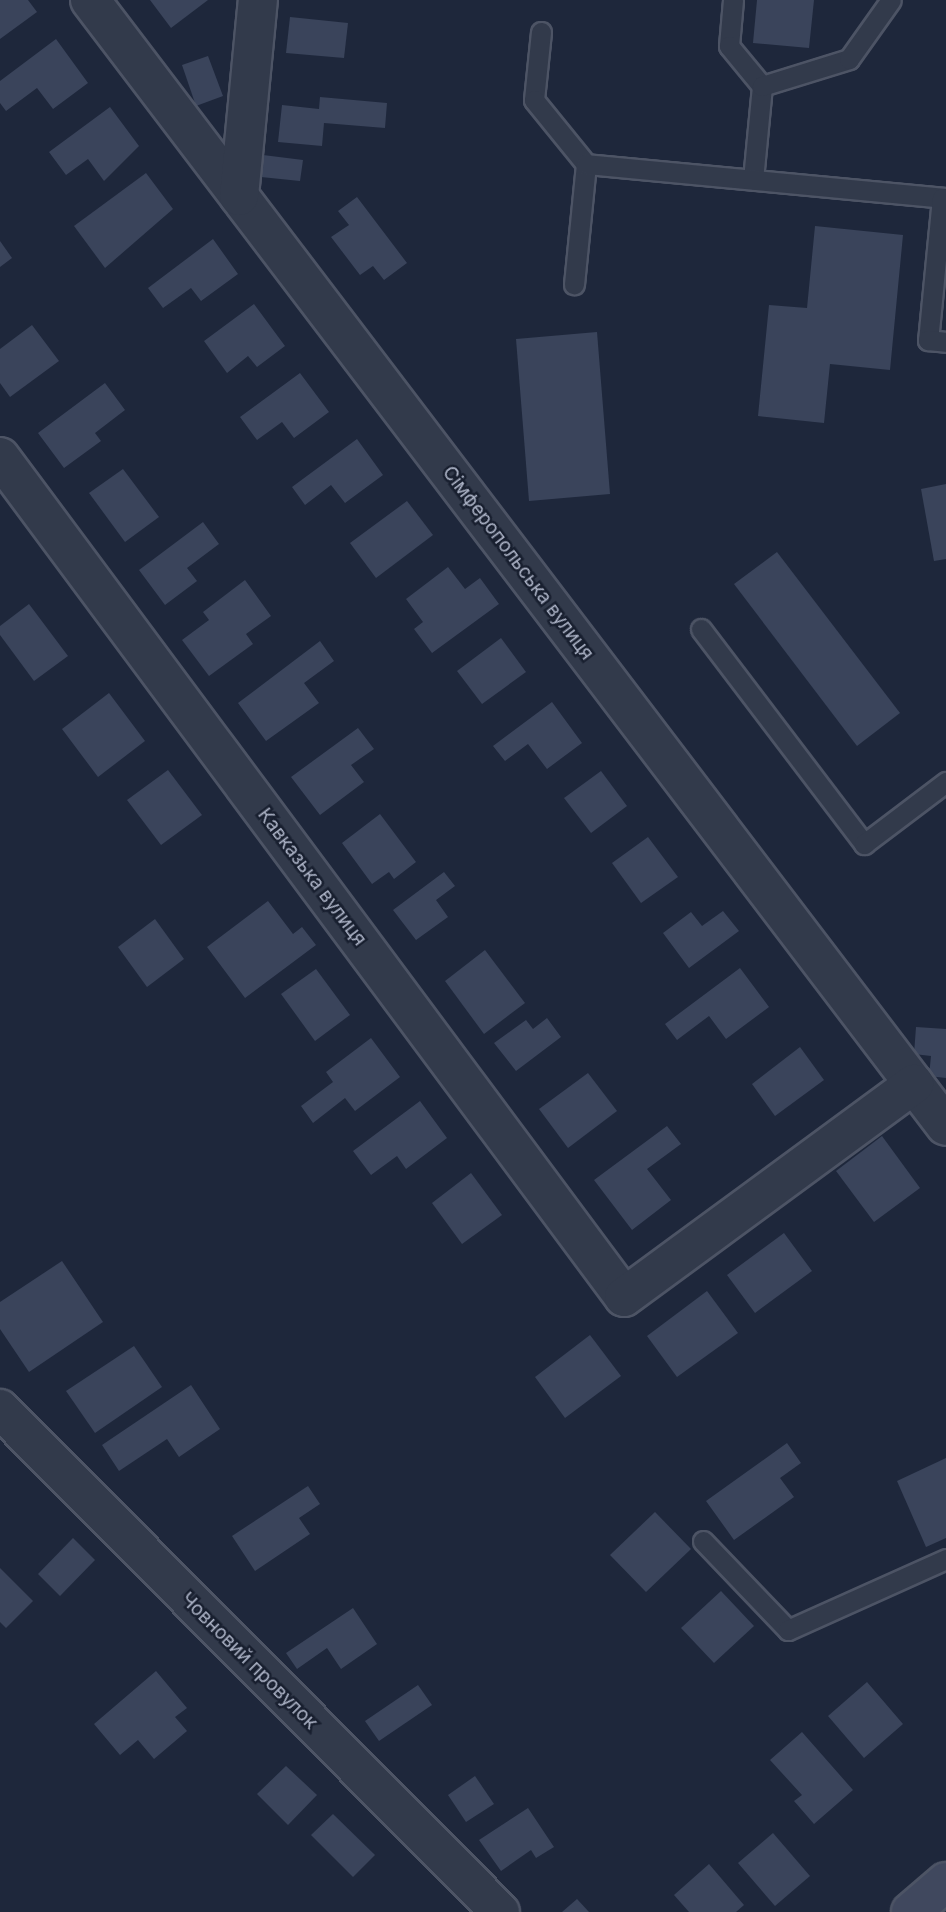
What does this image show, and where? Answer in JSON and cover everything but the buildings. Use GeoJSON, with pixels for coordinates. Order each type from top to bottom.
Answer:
{"type":"FeatureCollection","features":[{"type":"Feature","properties":{"kind":"street","name":"Сімферопольська вулиця"},"geometry":{"type":"LineString","coordinates":[[90,0],[946,1126]]}},
{"type":"Feature","properties":{"kind":"street"},"geometry":{"type":"LineString","coordinates":[[239,196],[258,0]]}},
{"type":"Feature","properties":{"kind":"street","name":"Кавказька вулиця"},"geometry":{"type":"LineString","coordinates":[[0,457],[624,1297],[914,1084]]}},
{"type":"Feature","properties":{"kind":"street","name":"Човновий провулок"},"geometry":{"type":"LineString","coordinates":[[0,1409],[500,1912]]}},
{"type":"Feature","properties":{"kind":"street"},"geometry":{"type":"LineString","coordinates":[[911,1912],[946,1882]]}},
{"type":"Feature","properties":{"kind":"lane"},"geometry":{"type":"LineString","coordinates":[[733,0],[729,46],[762,86],[753,180]]}},
{"type":"Feature","properties":{"kind":"lane"},"geometry":{"type":"LineString","coordinates":[[762,86],[849,59],[891,0]]}},
{"type":"Feature","properties":{"kind":"lane"},"geometry":{"type":"LineString","coordinates":[[541,32],[534,100],[586,164],[574,284]]}},
{"type":"Feature","properties":{"kind":"lane"},"geometry":{"type":"LineString","coordinates":[[586,164],[944,198],[928,340],[946,342]]}},
{"type":"Feature","properties":{"kind":"lane"},"geometry":{"type":"LineString","coordinates":[[701,629],[864,844],[946,782]]}},
{"type":"Feature","properties":{"kind":"lane"},"geometry":{"type":"LineString","coordinates":[[703,1541],[788,1630],[946,1559]]}}]}
